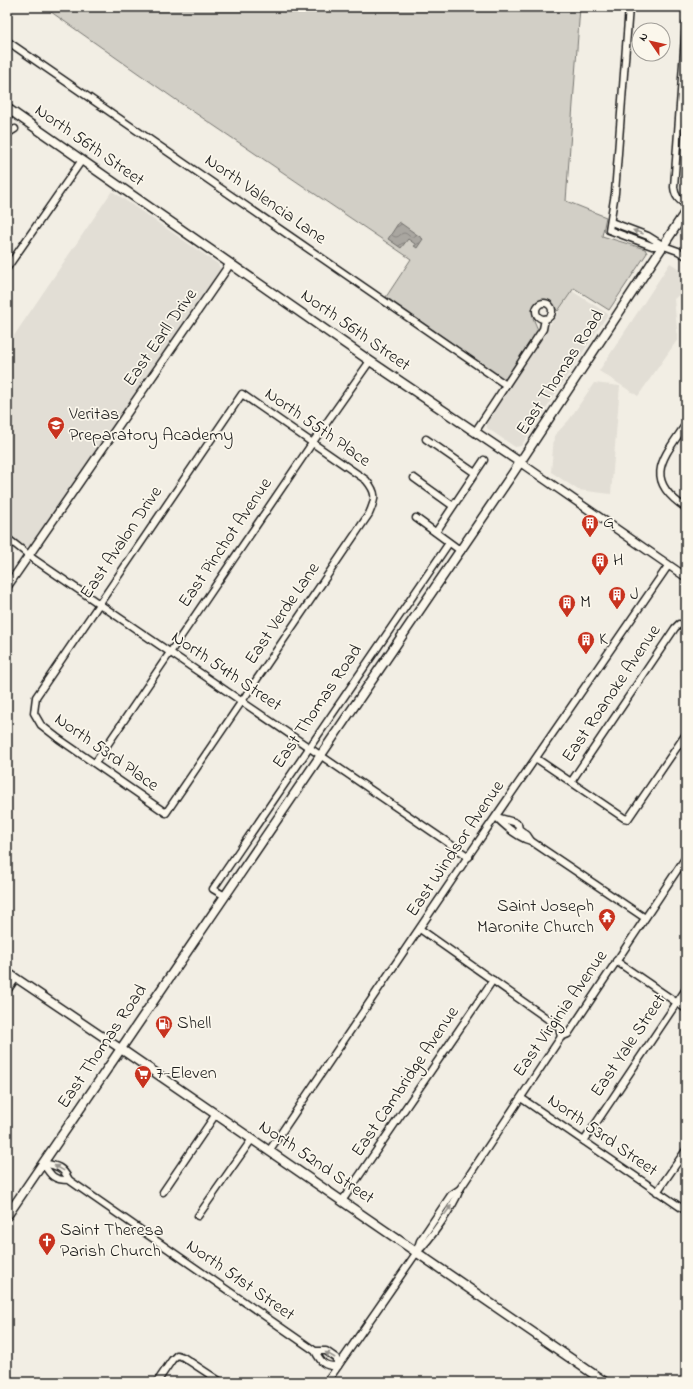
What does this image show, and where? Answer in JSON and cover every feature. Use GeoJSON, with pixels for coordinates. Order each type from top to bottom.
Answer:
{"type":"FeatureCollection","features":[{"type":"Feature","properties":{"kind":"main road","name":"North 56th Street"},"geometry":{"type":"LineString","coordinates":[[7,108],[370,361],[520,463]]}},
{"type":"Feature","properties":{"kind":"main road","name":"East Thomas Road"},"geometry":{"type":"LineString","coordinates":[[7,1216],[520,463],[686,212]]}},
{"type":"Feature","properties":{"kind":"main road","name":"North 52nd Street"},"geometry":{"type":"LineString","coordinates":[[121,1049],[605,1382]]}},
{"type":"Feature","properties":{"kind":"street"},"geometry":{"type":"LineString","coordinates":[[629,7],[615,193],[609,230],[652,246],[664,246]]}},
{"type":"Feature","properties":{"kind":"street"},"geometry":{"type":"LineString","coordinates":[[686,23],[674,187],[677,198],[686,205]]}},
{"type":"Feature","properties":{"kind":"street","name":"North Valencia Lane"},"geometry":{"type":"LineString","coordinates":[[7,41],[506,385]]}},
{"type":"Feature","properties":{"kind":"street"},"geometry":{"type":"LineString","coordinates":[[7,134],[15,129]]}},
{"type":"Feature","properties":{"kind":"street"},"geometry":{"type":"LineString","coordinates":[[7,268],[82,160]]}},
{"type":"Feature","properties":{"kind":"street"},"geometry":{"type":"LineString","coordinates":[[611,222],[648,236],[664,246],[678,251],[686,256]]}},
{"type":"Feature","properties":{"kind":"street","name":"East Earll Drive"},"geometry":{"type":"LineString","coordinates":[[7,586],[230,264]]}},
{"type":"Feature","properties":{"kind":"street"},"geometry":{"type":"LineString","coordinates":[[475,432],[543,329],[545,319]]}},
{"type":"Feature","properties":{"kind":"street","name":"East Pinchot Avenue"},"geometry":{"type":"LineString","coordinates":[[95,763],[313,442],[370,361]]}},
{"type":"Feature","properties":{"kind":"street","name":"North 55th Place"},"geometry":{"type":"LineString","coordinates":[[242,394],[366,480],[373,489]]}},
{"type":"Feature","properties":{"kind":"street","name":"East Avalon Drive"},"geometry":{"type":"LineString","coordinates":[[34,713],[36,697],[242,394]]}},
{"type":"Feature","properties":{"kind":"street"},"geometry":{"type":"LineString","coordinates":[[686,424],[664,458],[661,466],[662,485],[671,497],[686,508]]}},
{"type":"Feature","properties":{"kind":"street"},"geometry":{"type":"LineString","coordinates":[[426,439],[475,473]]}},
{"type":"Feature","properties":{"kind":"street"},"geometry":{"type":"LineString","coordinates":[[436,532],[484,460]]}},
{"type":"Feature","properties":{"kind":"street","name":"North 56th Street"},"geometry":{"type":"LineString","coordinates":[[520,463],[686,577]]}},
{"type":"Feature","properties":{"kind":"street"},"geometry":{"type":"LineString","coordinates":[[414,478],[453,506]]}},
{"type":"Feature","properties":{"kind":"street","name":"East Verde Lane"},"geometry":{"type":"LineString","coordinates":[[166,812],[369,514],[375,500],[373,489]]}},
{"type":"Feature","properties":{"kind":"street"},"geometry":{"type":"LineString","coordinates":[[416,518],[449,543],[461,550]]}},
{"type":"Feature","properties":{"kind":"street","name":"North 54th Street"},"geometry":{"type":"LineString","coordinates":[[7,538],[28,555],[469,857]]}},
{"type":"Feature","properties":{"kind":"street","name":"East Thomas Road"},"geometry":{"type":"LineString","coordinates":[[225,896],[213,889],[449,543]]}},
{"type":"Feature","properties":{"kind":"street","name":"East Windsor Avenue"},"geometry":{"type":"LineString","coordinates":[[269,1151],[668,566]]}},
{"type":"Feature","properties":{"kind":"street","name":"East Roanoke Avenue"},"geometry":{"type":"LineString","coordinates":[[570,782],[679,624],[686,627]]}},
{"type":"Feature","properties":{"kind":"street","name":"North 53rd Place"},"geometry":{"type":"LineString","coordinates":[[34,713],[41,726],[58,740],[95,763],[166,812]]}},
{"type":"Feature","properties":{"kind":"street"},"geometry":{"type":"LineString","coordinates":[[536,759],[624,818],[628,819],[686,734]]}},
{"type":"Feature","properties":{"kind":"street"},"geometry":{"type":"LineString","coordinates":[[496,817],[518,824],[517,831],[527,835],[531,841],[645,918]]}},
{"type":"Feature","properties":{"kind":"street","name":"East Virginia Avenue"},"geometry":{"type":"LineString","coordinates":[[327,1382],[417,1252],[420,1241],[452,1195],[460,1189],[561,1037],[568,1034],[686,857]]}},
{"type":"Feature","properties":{"kind":"street"},"geometry":{"type":"LineString","coordinates":[[420,929],[552,1022],[559,1028],[561,1037]]}},
{"type":"Feature","properties":{"kind":"street"},"geometry":{"type":"LineString","coordinates":[[616,960],[686,1009]]}},
{"type":"Feature","properties":{"kind":"street","name":"North 52nd Street"},"geometry":{"type":"LineString","coordinates":[[7,972],[121,1049]]}},
{"type":"Feature","properties":{"kind":"street"},"geometry":{"type":"LineString","coordinates":[[7,991],[16,978]]}},
{"type":"Feature","properties":{"kind":"street","name":"East Cambridge Avenue"},"geometry":{"type":"LineString","coordinates":[[342,1201],[494,980]]}},
{"type":"Feature","properties":{"kind":"street","name":"East Yale Street"},"geometry":{"type":"LineString","coordinates":[[584,1141],[686,988]]}},
{"type":"Feature","properties":{"kind":"street","name":"North 53rd Street"},"geometry":{"type":"LineString","coordinates":[[521,1098],[686,1211]]}},
{"type":"Feature","properties":{"kind":"street"},"geometry":{"type":"LineString","coordinates":[[163,1192],[216,1114]]}},
{"type":"Feature","properties":{"kind":"street"},"geometry":{"type":"LineString","coordinates":[[198,1216],[252,1139]]}},
{"type":"Feature","properties":{"kind":"street"},"geometry":{"type":"LineString","coordinates":[[657,1192],[686,1150]]}},
{"type":"Feature","properties":{"kind":"street","name":"North 51st Street"},"geometry":{"type":"LineString","coordinates":[[43,1163],[51,1174],[59,1180],[69,1180]]}},
{"type":"Feature","properties":{"kind":"street","name":"North 51st Street"},"geometry":{"type":"LineString","coordinates":[[43,1163],[56,1166],[65,1171],[69,1180],[315,1351],[320,1361],[329,1367],[338,1366],[336,1358],[326,1351],[315,1351]]}},
{"type":"Feature","properties":{"kind":"street"},"geometry":{"type":"LineString","coordinates":[[157,1382],[177,1355],[183,1356],[221,1382]]}},
{"type":"Feature","properties":{"kind":"shaded area"},"geometry":{"type":"Polygon","coordinates":[[[44,7],[580,7],[566,201],[606,217],[602,236],[645,249],[647,253],[609,310],[574,288],[558,311],[545,299],[533,318],[538,330],[505,380],[386,297],[411,259],[179,102],[44,7]]]}},
{"type":"Feature","properties":{"kind":"shaded area","name":"Veritas Preparatory Academy"},"geometry":{"type":"Polygon","coordinates":[[[112,191],[218,264],[221,270],[33,546],[28,548],[7,534],[7,346],[112,191]]]}},
{"type":"Feature","properties":{"kind":"shaded area"},"geometry":{"type":"Polygon","coordinates":[[[670,263],[686,273],[686,289],[674,299],[678,339],[638,396],[599,371],[670,263]]]}},
{"type":"Feature","properties":{"kind":"shaded area"},"geometry":{"type":"Polygon","coordinates":[[[572,291],[608,314],[521,446],[515,447],[487,428],[487,422],[572,291]]]}},
{"type":"Feature","properties":{"kind":"shaded area"},"geometry":{"type":"Polygon","coordinates":[[[594,383],[620,386],[611,494],[578,490],[551,472],[554,436],[569,420],[594,383]]]}},
{"type":"Feature","properties":{"kind":"water"},"geometry":{"type":"Polygon","coordinates":[[[399,222],[423,239],[417,248],[414,246],[415,244],[408,239],[401,248],[388,239],[399,222]]]}},
{"type":"Feature","properties":{"kind":"place","name":"Veritas Preparatory Academy"},"geometry":{"type":"Point","coordinates":[56,440]}},
{"type":"Feature","properties":{"kind":"place","name":"G"},"geometry":{"type":"Point","coordinates":[590,538]}},
{"type":"Feature","properties":{"kind":"place","name":"H"},"geometry":{"type":"Point","coordinates":[600,576]}},
{"type":"Feature","properties":{"kind":"place","name":"J"},"geometry":{"type":"Point","coordinates":[617,610]}},
{"type":"Feature","properties":{"kind":"place","name":"M"},"geometry":{"type":"Point","coordinates":[567,618]}},
{"type":"Feature","properties":{"kind":"place","name":"K"},"geometry":{"type":"Point","coordinates":[586,655]}},
{"type":"Feature","properties":{"kind":"place","name":"Saint Joseph Maronite Church"},"geometry":{"type":"Point","coordinates":[607,932]}},
{"type":"Feature","properties":{"kind":"place","name":"Shell"},"geometry":{"type":"Point","coordinates":[164,1039]}},
{"type":"Feature","properties":{"kind":"place","name":"7-Eleven"},"geometry":{"type":"Point","coordinates":[143,1089]}},
{"type":"Feature","properties":{"kind":"place","name":"Saint Theresa Parish Church"},"geometry":{"type":"Point","coordinates":[47,1256]}}]}
